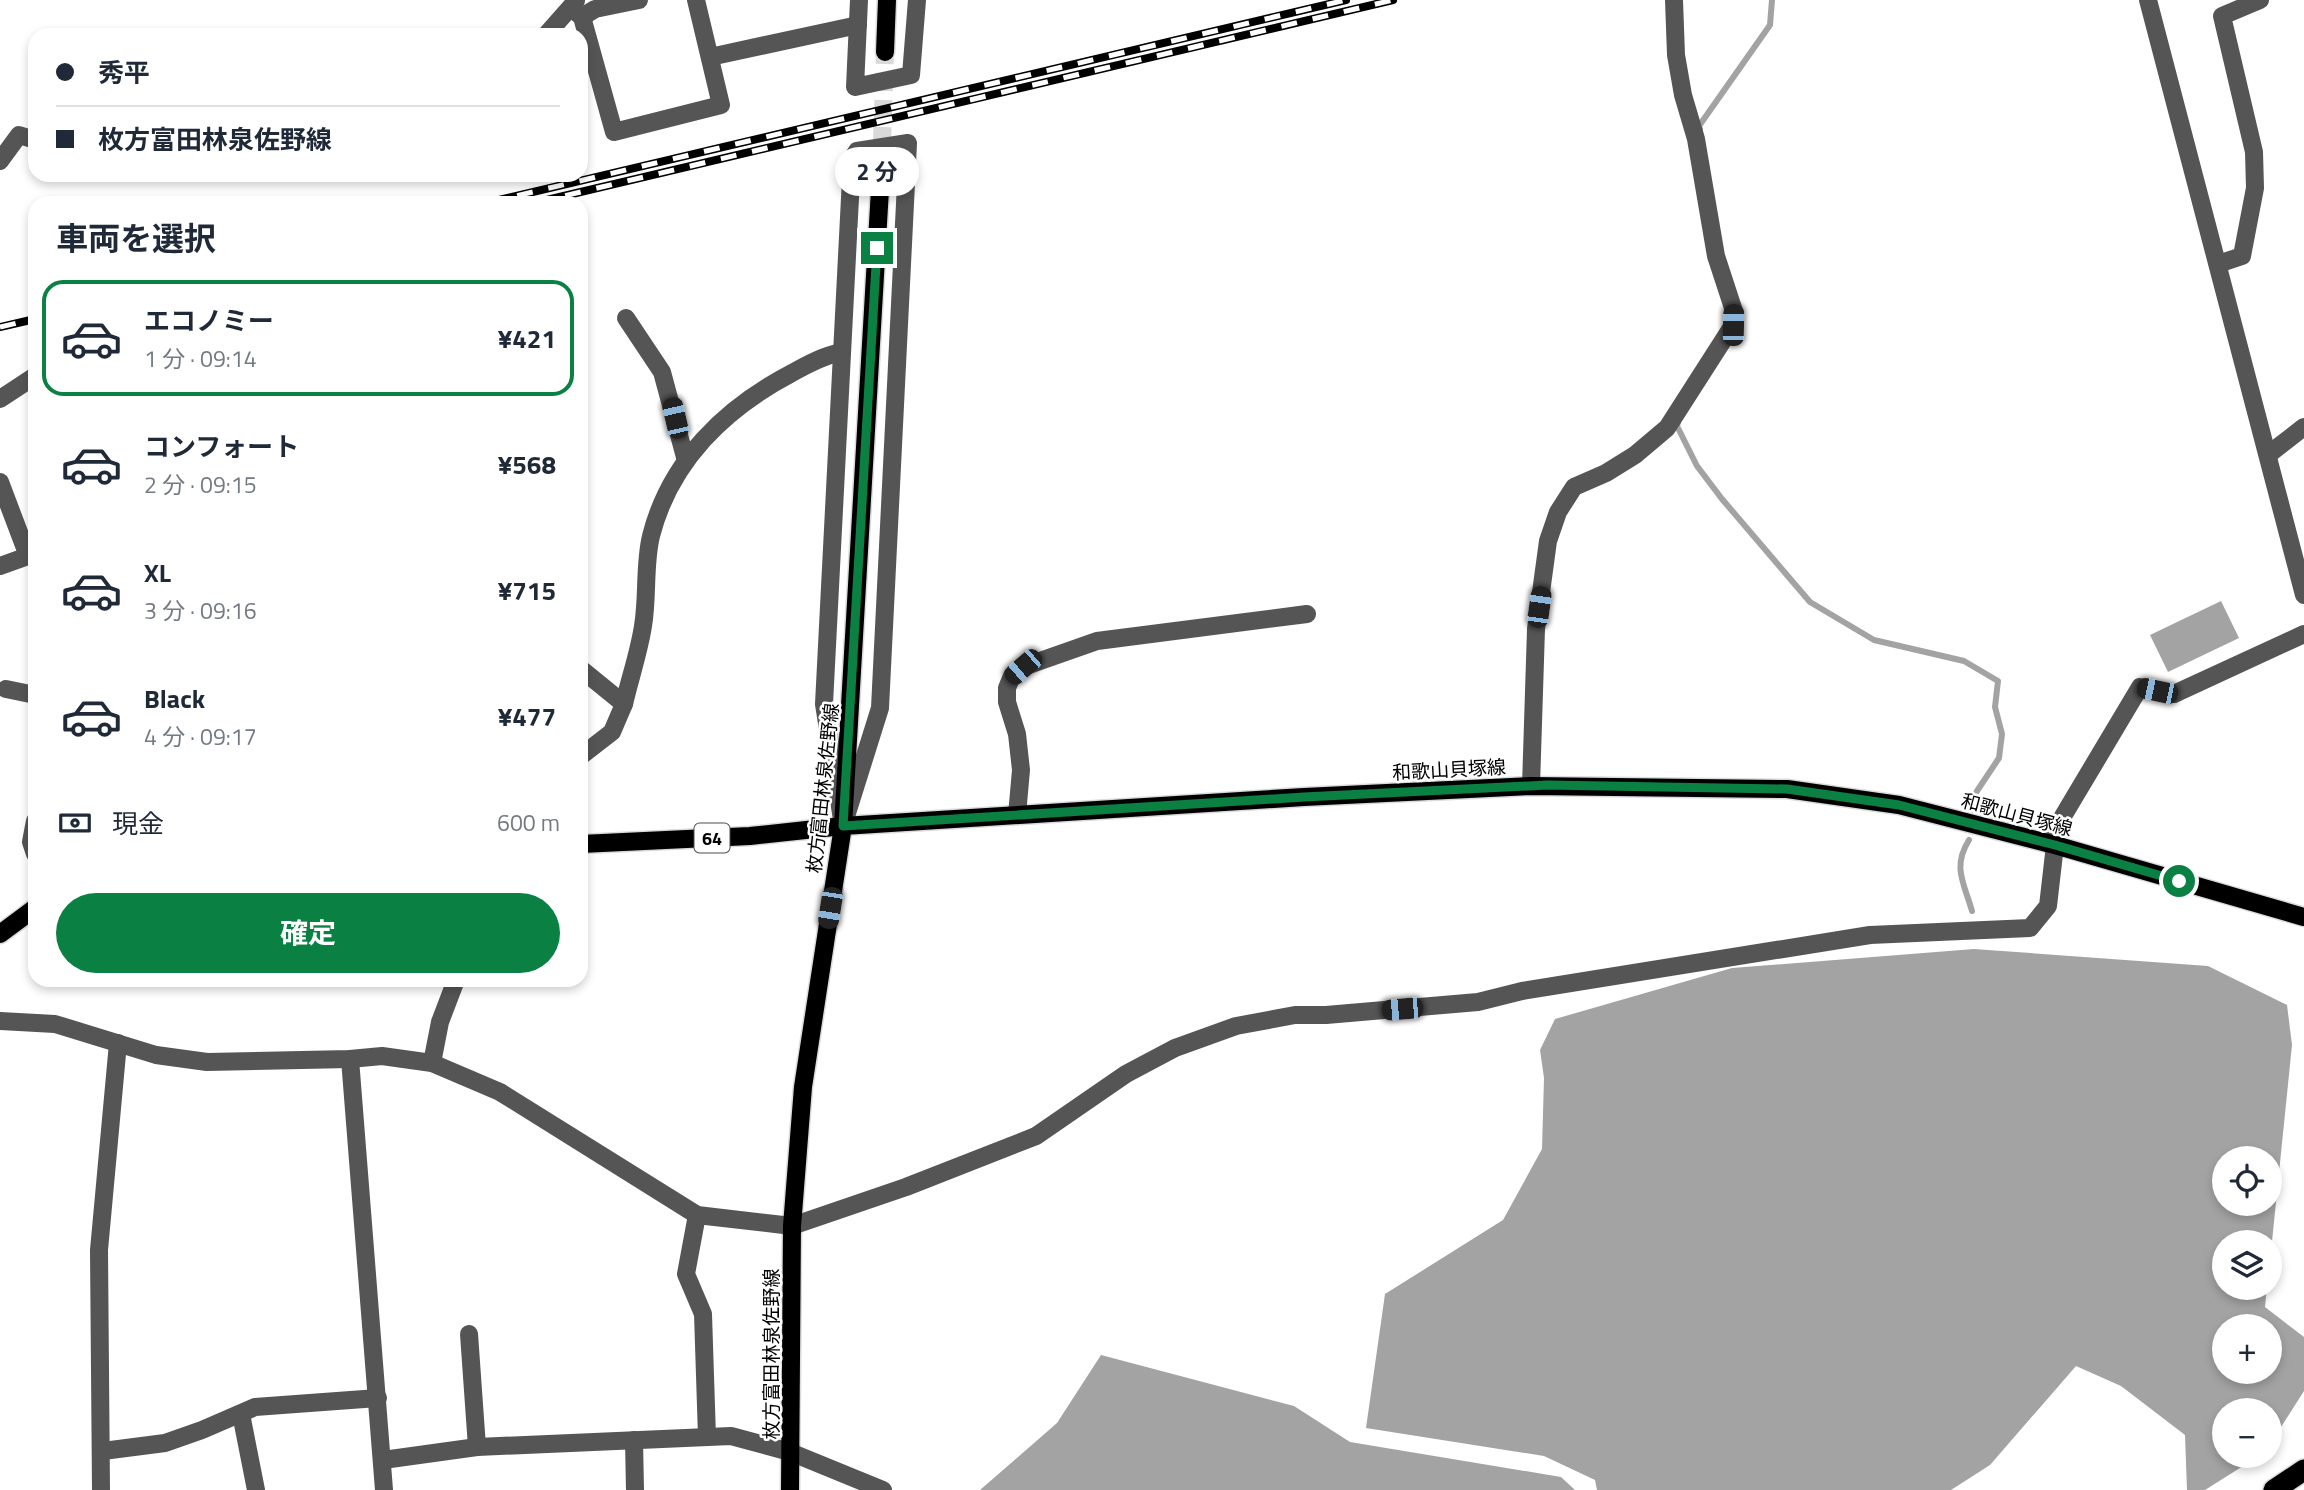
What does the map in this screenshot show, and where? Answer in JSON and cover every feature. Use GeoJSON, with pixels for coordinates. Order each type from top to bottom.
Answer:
{"type":"FeatureCollection","features":[{"type":"Feature","properties":{"kind":"highway"},"geometry":{"type":"LineString","coordinates":[[2274,1490],[2304,1470]]}},
{"type":"Feature","properties":{"kind":"main road"},"geometry":{"type":"LineString","coordinates":[[885,52],[887,0]]}},
{"type":"Feature","properties":{"kind":"main road","name":"枚方富田林泉佐野線"},"geometry":{"type":"LineString","coordinates":[[790,1490],[793,1226],[803,1087],[843,826],[881,172]]}},
{"type":"Feature","properties":{"kind":"main road","name":"和歌山貝塚線"},"geometry":{"type":"LineString","coordinates":[[588,844],[750,836],[843,826],[1017,815],[1531,786],[1787,789],[1899,805],[2051,844],[2304,917]]}},
{"type":"Feature","properties":{"kind":"main road"},"geometry":{"type":"LineString","coordinates":[[0,934],[28,913]]}},
{"type":"Feature","properties":{"kind":"street"},"geometry":{"type":"LineString","coordinates":[[554,28],[576,8],[596,9],[639,0]]}},
{"type":"Feature","properties":{"kind":"street"},"geometry":{"type":"LineString","coordinates":[[588,47],[614,132],[721,105],[696,0]]}},
{"type":"Feature","properties":{"kind":"street"},"geometry":{"type":"LineString","coordinates":[[859,0],[855,87],[911,75],[917,0]]}},
{"type":"Feature","properties":{"kind":"street"},"geometry":{"type":"LineString","coordinates":[[1531,786],[1536,629],[1548,541],[1558,512],[1574,487],[1606,473],[1667,428],[1733,325],[1734,311],[1716,256],[1696,139],[1683,95],[1676,55],[1674,0]]}},
{"type":"Feature","properties":{"kind":"street"},"geometry":{"type":"LineString","coordinates":[[2148,0],[2304,595]]}},
{"type":"Feature","properties":{"kind":"street"},"geometry":{"type":"LineString","coordinates":[[2218,264],[2242,256],[2255,188],[2254,152],[2222,16],[2260,0]]}},
{"type":"Feature","properties":{"kind":"street"},"geometry":{"type":"LineString","coordinates":[[576,8],[582,28]]}},
{"type":"Feature","properties":{"kind":"street"},"geometry":{"type":"LineString","coordinates":[[710,57],[858,25]]}},
{"type":"Feature","properties":{"kind":"street"},"geometry":{"type":"LineString","coordinates":[[0,161],[19,135],[28,138]]}},
{"type":"Feature","properties":{"kind":"street"},"geometry":{"type":"LineString","coordinates":[[908,143],[880,708],[843,826],[824,704],[852,159],[857,151],[908,143]]}},
{"type":"Feature","properties":{"kind":"street"},"geometry":{"type":"LineString","coordinates":[[626,318],[662,372],[686,461]]}},
{"type":"Feature","properties":{"kind":"street"},"geometry":{"type":"LineString","coordinates":[[588,751],[612,732],[624,704],[643,626],[650,538],[661,505],[686,461],[697,444],[725,416],[768,386],[825,356],[841,352]]}},
{"type":"Feature","properties":{"kind":"street"},"geometry":{"type":"LineString","coordinates":[[0,399],[28,381]]}},
{"type":"Feature","properties":{"kind":"street"},"geometry":{"type":"LineString","coordinates":[[2269,454],[2304,428]]}},
{"type":"Feature","properties":{"kind":"street"},"geometry":{"type":"LineString","coordinates":[[0,482],[28,549]]}},
{"type":"Feature","properties":{"kind":"street"},"geometry":{"type":"LineString","coordinates":[[0,566],[28,557]]}},
{"type":"Feature","properties":{"kind":"street"},"geometry":{"type":"LineString","coordinates":[[1017,815],[1021,770],[1017,734],[1007,702],[1007,688],[1012,676],[1023,667],[1097,641],[1307,614]]}},
{"type":"Feature","properties":{"kind":"street"},"geometry":{"type":"LineString","coordinates":[[0,1021],[55,1024],[156,1055],[207,1062],[382,1056],[432,1063],[500,1092],[697,1215],[793,1226],[906,1187],[1036,1136],[1126,1073],[1175,1048],[1236,1026],[1295,1015],[1326,1015],[1478,1002],[1522,991],[1870,935],[2029,928],[2048,906],[2051,844],[2140,687],[2174,694],[2304,634]]}},
{"type":"Feature","properties":{"kind":"street"},"geometry":{"type":"LineString","coordinates":[[588,674],[624,704]]}},
{"type":"Feature","properties":{"kind":"street"},"geometry":{"type":"LineString","coordinates":[[6,689],[28,694]]}},
{"type":"Feature","properties":{"kind":"street"},"geometry":{"type":"LineString","coordinates":[[432,1063],[440,1022],[453,987]]}},
{"type":"Feature","properties":{"kind":"street"},"geometry":{"type":"LineString","coordinates":[[101,1490],[103,1451],[99,1250],[118,1043]]}},
{"type":"Feature","properties":{"kind":"street"},"geometry":{"type":"LineString","coordinates":[[350,1059],[384,1490]]}},
{"type":"Feature","properties":{"kind":"street"},"geometry":{"type":"LineString","coordinates":[[697,1215],[686,1274],[703,1314],[707,1437]]}},
{"type":"Feature","properties":{"kind":"street"},"geometry":{"type":"LineString","coordinates":[[468,1334],[477,1447]]}},
{"type":"Feature","properties":{"kind":"street"},"geometry":{"type":"LineString","coordinates":[[103,1451],[165,1443],[255,1407],[378,1398]]}},
{"type":"Feature","properties":{"kind":"street"},"geometry":{"type":"LineString","coordinates":[[241,1414],[256,1490]]}},
{"type":"Feature","properties":{"kind":"street"},"geometry":{"type":"LineString","coordinates":[[383,1460],[477,1447],[731,1436],[790,1452],[883,1490]]}},
{"type":"Feature","properties":{"kind":"street"},"geometry":{"type":"LineString","coordinates":[[634,1440],[635,1490]]}},
{"type":"Feature","properties":{"kind":"shaded area"},"geometry":{"type":"Polygon","coordinates":[[[2221,601],[2239,638],[2168,672],[2150,635],[2221,601]]]}},
{"type":"Feature","properties":{"kind":"shaded area"},"geometry":{"type":"Polygon","coordinates":[[[1974,949],[2208,966],[2287,1005],[2292,1045],[2282,1146],[2212,1146],[2212,1216],[2275,1216],[2273,1230],[2212,1230],[2212,1300],[2266,1300],[2265,1307],[2274,1314],[2212,1314],[2212,1384],[2282,1384],[2282,1320],[2304,1337],[2304,1391],[2282,1425],[2282,1398],[2212,1398],[2212,1468],[2240,1468],[2205,1490],[2187,1490],[2185,1435],[2121,1386],[2076,1366],[1990,1465],[1951,1490],[1597,1490],[1595,1480],[1544,1456],[1366,1428],[1385,1294],[1503,1220],[1542,1149],[1544,1078],[1540,1050],[1555,1019],[1732,968],[1974,949]]]}},
{"type":"Feature","properties":{"kind":"shaded area"},"geometry":{"type":"Polygon","coordinates":[[[1101,1355],[1294,1406],[1350,1442],[1561,1477],[1575,1490],[980,1490],[1057,1423],[1101,1355]]]}},
{"type":"Feature","properties":{"kind":"waterway"},"geometry":{"type":"LineString","coordinates":[[1700,129],[1699,126],[1770,25],[1772,0]]}},
{"type":"Feature","properties":{"kind":"waterway"},"geometry":{"type":"LineString","coordinates":[[1678,422],[1677,426],[1697,466],[1810,602],[1874,640],[1964,661],[1998,681],[1995,707],[2002,734],[1999,758],[1969,803],[1972,810]]}},
{"type":"Feature","properties":{"kind":"waterway"},"geometry":{"type":"LineString","coordinates":[[1969,840],[1960,867],[1972,911]]}},
{"type":"Feature","properties":{"kind":"tunnel"},"geometry":{"type":"LineString","coordinates":[[881,172],[885,52]]}},
{"type":"Feature","properties":{"kind":"railway"},"geometry":{"type":"LineString","coordinates":[[588,179],[1346,0]]}},
{"type":"Feature","properties":{"kind":"railway"},"geometry":{"type":"LineString","coordinates":[[564,196],[1393,0]]}},
{"type":"Feature","properties":{"kind":"railway"},"geometry":{"type":"LineString","coordinates":[[516,196],[575,182]]}},
{"type":"Feature","properties":{"kind":"railway"},"geometry":{"type":"LineString","coordinates":[[0,327],[28,321]]}},
{"type":"Feature","properties":{"kind":"route"},"geometry":{"type":"LineString","coordinates":[[877,248],[843,826],[1304,797],[1547,785],[1787,789],[1899,805],[2055,845],[2179,881]]}}]}
